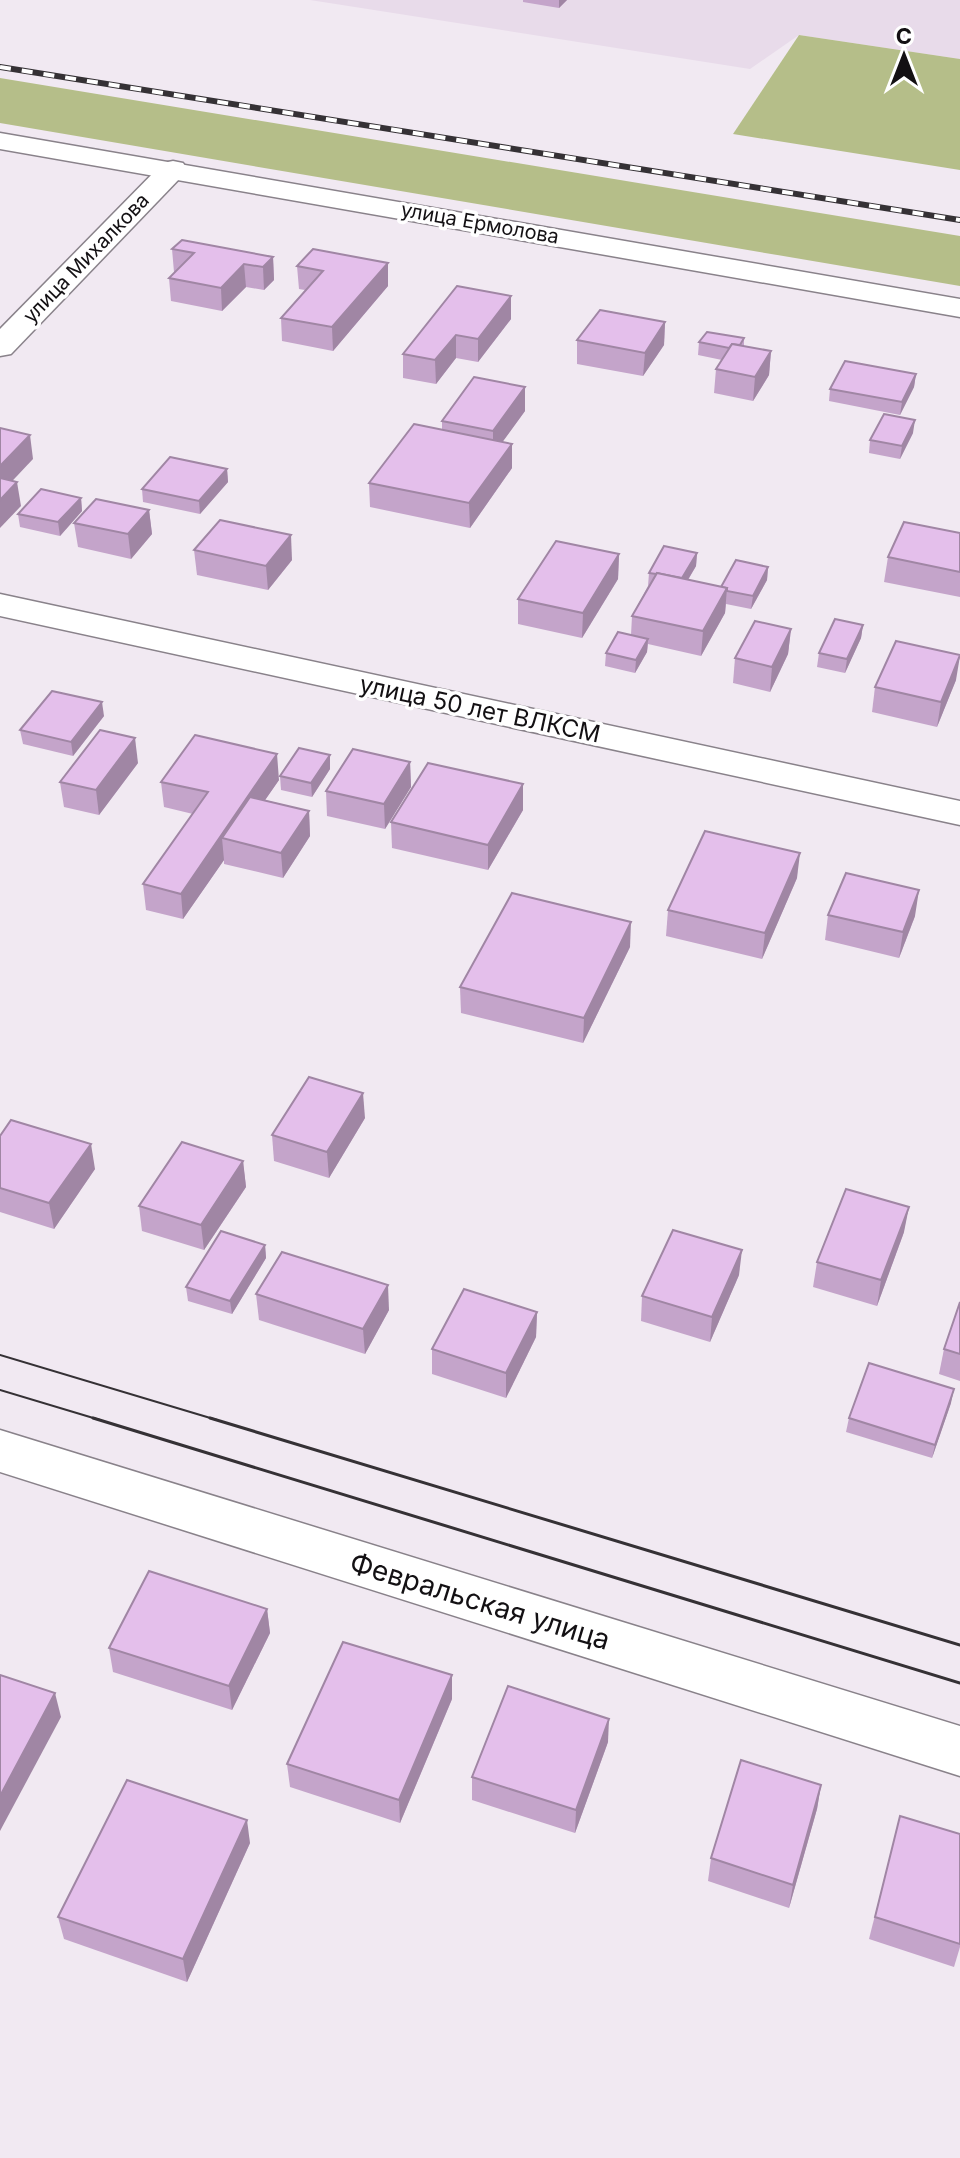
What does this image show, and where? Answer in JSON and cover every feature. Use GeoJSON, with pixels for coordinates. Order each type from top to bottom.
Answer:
{"type":"FeatureCollection","features":[{"type":"Feature","properties":{"kind":"street","name":"улица Ермолова"},"geometry":{"type":"LineString","coordinates":[[0,141],[960,308]]}},
{"type":"Feature","properties":{"kind":"street","name":"улица Михалкова"},"geometry":{"type":"LineString","coordinates":[[0,347],[173,169]]}},
{"type":"Feature","properties":{"kind":"street","name":"улица 50 лет ВЛКСМ"},"geometry":{"type":"LineString","coordinates":[[0,605],[960,813]]}},
{"type":"Feature","properties":{"kind":"street","name":"Февральская улица"},"geometry":{"type":"LineString","coordinates":[[0,1451],[960,1751]]}},
{"type":"Feature","properties":{"kind":"shaded area"},"geometry":{"type":"Polygon","coordinates":[[[310,0],[960,0],[960,59],[799,35],[750,69],[310,0]]]}},
{"type":"Feature","properties":{"kind":"green space"},"geometry":{"type":"Polygon","coordinates":[[[799,35],[960,59],[960,170],[733,134],[799,35]]]}},
{"type":"Feature","properties":{"kind":"green space"},"geometry":{"type":"Polygon","coordinates":[[[0,78],[960,236],[960,286],[0,123],[0,78]]]}},
{"type":"Feature","properties":{"kind":"building"},"geometry":{"type":"Polygon","coordinates":[[[182,240],[273,257],[263,267],[244,264],[221,288],[169,278],[194,253],[172,249],[182,240]]]}},
{"type":"Feature","properties":{"kind":"building"},"geometry":{"type":"Polygon","coordinates":[[[313,249],[388,263],[332,327],[281,318],[323,271],[297,266],[313,249]]]}},
{"type":"Feature","properties":{"kind":"building"},"geometry":{"type":"Polygon","coordinates":[[[457,286],[511,296],[478,339],[456,335],[435,360],[403,354],[457,286]]]}},
{"type":"Feature","properties":{"kind":"building"},"geometry":{"type":"Polygon","coordinates":[[[600,310],[665,322],[645,353],[577,340],[600,310]]]}},
{"type":"Feature","properties":{"kind":"building"},"geometry":{"type":"Polygon","coordinates":[[[707,332],[744,338],[740,345],[732,344],[729,348],[699,342],[707,332]]]}},
{"type":"Feature","properties":{"kind":"building"},"geometry":{"type":"Polygon","coordinates":[[[732,344],[771,351],[755,377],[716,369],[732,344]]]}},
{"type":"Feature","properties":{"kind":"building"},"geometry":{"type":"Polygon","coordinates":[[[845,361],[916,374],[902,402],[830,389],[845,361]]]}},
{"type":"Feature","properties":{"kind":"building"},"geometry":{"type":"Polygon","coordinates":[[[474,377],[525,387],[493,431],[442,421],[474,377]]]}},
{"type":"Feature","properties":{"kind":"building"},"geometry":{"type":"Polygon","coordinates":[[[884,414],[915,420],[902,446],[870,440],[884,414]]]}},
{"type":"Feature","properties":{"kind":"building"},"geometry":{"type":"Polygon","coordinates":[[[414,424],[512,444],[469,503],[369,483],[414,424]]]}},
{"type":"Feature","properties":{"kind":"building"},"geometry":{"type":"Polygon","coordinates":[[[0,428],[30,435],[0,466],[0,428]]]}},
{"type":"Feature","properties":{"kind":"building"},"geometry":{"type":"Polygon","coordinates":[[[170,457],[227,469],[199,501],[142,489],[170,457]]]}},
{"type":"Feature","properties":{"kind":"building"},"geometry":{"type":"Polygon","coordinates":[[[0,478],[17,482],[0,500],[0,478]]]}},
{"type":"Feature","properties":{"kind":"building"},"geometry":{"type":"Polygon","coordinates":[[[41,489],[81,498],[58,522],[18,514],[41,489]]]}},
{"type":"Feature","properties":{"kind":"building"},"geometry":{"type":"Polygon","coordinates":[[[96,499],[149,510],[128,534],[74,523],[96,499]]]}},
{"type":"Feature","properties":{"kind":"building"},"geometry":{"type":"Polygon","coordinates":[[[220,520],[291,535],[266,566],[194,550],[220,520]]]}},
{"type":"Feature","properties":{"kind":"building"},"geometry":{"type":"Polygon","coordinates":[[[904,522],[960,533],[960,572],[888,557],[904,522]]]}},
{"type":"Feature","properties":{"kind":"building"},"geometry":{"type":"Polygon","coordinates":[[[556,541],[619,554],[583,613],[518,599],[556,541]]]}},
{"type":"Feature","properties":{"kind":"building"},"geometry":{"type":"Polygon","coordinates":[[[664,546],[697,553],[682,578],[649,573],[664,546]]]}},
{"type":"Feature","properties":{"kind":"building"},"geometry":{"type":"Polygon","coordinates":[[[736,560],[768,567],[753,596],[721,587],[736,560]]]}},
{"type":"Feature","properties":{"kind":"building"},"geometry":{"type":"Polygon","coordinates":[[[657,573],[727,588],[703,631],[632,616],[657,573]]]}},
{"type":"Feature","properties":{"kind":"building"},"geometry":{"type":"Polygon","coordinates":[[[835,619],[863,625],[847,659],[819,653],[835,619]]]}},
{"type":"Feature","properties":{"kind":"building"},"geometry":{"type":"Polygon","coordinates":[[[755,621],[791,629],[772,667],[735,658],[755,621]]]}},
{"type":"Feature","properties":{"kind":"building"},"geometry":{"type":"Polygon","coordinates":[[[618,632],[648,639],[636,660],[606,653],[618,632]]]}},
{"type":"Feature","properties":{"kind":"building"},"geometry":{"type":"Polygon","coordinates":[[[896,641],[960,655],[941,702],[875,687],[896,641]]]}},
{"type":"Feature","properties":{"kind":"building"},"geometry":{"type":"Polygon","coordinates":[[[52,691],[102,702],[71,742],[20,730],[52,691]]]}},
{"type":"Feature","properties":{"kind":"building"},"geometry":{"type":"Polygon","coordinates":[[[100,730],[135,738],[96,790],[60,782],[100,730]]]}},
{"type":"Feature","properties":{"kind":"building"},"geometry":{"type":"Polygon","coordinates":[[[195,735],[277,754],[181,894],[143,884],[208,792],[161,782],[195,735]]]}},
{"type":"Feature","properties":{"kind":"building"},"geometry":{"type":"Polygon","coordinates":[[[299,748],[330,755],[311,783],[280,776],[299,748]]]}},
{"type":"Feature","properties":{"kind":"building"},"geometry":{"type":"Polygon","coordinates":[[[353,749],[410,762],[384,804],[326,791],[353,749]]]}},
{"type":"Feature","properties":{"kind":"building"},"geometry":{"type":"Polygon","coordinates":[[[428,763],[523,784],[488,845],[391,822],[428,763]]]}},
{"type":"Feature","properties":{"kind":"building"},"geometry":{"type":"Polygon","coordinates":[[[250,797],[309,811],[281,853],[222,838],[250,797]]]}},
{"type":"Feature","properties":{"kind":"building"},"geometry":{"type":"Polygon","coordinates":[[[705,831],[800,853],[765,933],[668,910],[705,831]]]}},
{"type":"Feature","properties":{"kind":"building"},"geometry":{"type":"Polygon","coordinates":[[[846,873],[919,890],[903,932],[828,915],[846,873]]]}},
{"type":"Feature","properties":{"kind":"building"},"geometry":{"type":"Polygon","coordinates":[[[512,893],[631,922],[584,1018],[460,987],[512,893]]]}},
{"type":"Feature","properties":{"kind":"building"},"geometry":{"type":"Polygon","coordinates":[[[309,1077],[363,1093],[327,1152],[272,1135],[309,1077]]]}},
{"type":"Feature","properties":{"kind":"building"},"geometry":{"type":"Polygon","coordinates":[[[11,1120],[91,1144],[49,1203],[0,1188],[0,1136],[11,1120]]]}},
{"type":"Feature","properties":{"kind":"building"},"geometry":{"type":"Polygon","coordinates":[[[182,1142],[243,1161],[201,1225],[139,1206],[182,1142]]]}},
{"type":"Feature","properties":{"kind":"building"},"geometry":{"type":"Polygon","coordinates":[[[846,1189],[909,1207],[881,1280],[817,1262],[846,1189]]]}},
{"type":"Feature","properties":{"kind":"building"},"geometry":{"type":"Polygon","coordinates":[[[673,1230],[742,1250],[712,1317],[642,1296],[673,1230]]]}},
{"type":"Feature","properties":{"kind":"building"},"geometry":{"type":"Polygon","coordinates":[[[221,1231],[265,1245],[230,1301],[186,1287],[221,1231]]]}},
{"type":"Feature","properties":{"kind":"building"},"geometry":{"type":"Polygon","coordinates":[[[282,1252],[388,1285],[363,1329],[256,1294],[282,1252]]]}},
{"type":"Feature","properties":{"kind":"building"},"geometry":{"type":"Polygon","coordinates":[[[464,1289],[537,1312],[506,1373],[432,1349],[464,1289]]]}},
{"type":"Feature","properties":{"kind":"building"},"geometry":{"type":"Polygon","coordinates":[[[960,1302],[960,1354],[944,1349],[960,1302]]]}},
{"type":"Feature","properties":{"kind":"building"},"geometry":{"type":"Polygon","coordinates":[[[869,1363],[954,1389],[935,1445],[849,1418],[869,1363]]]}},
{"type":"Feature","properties":{"kind":"building"},"geometry":{"type":"Polygon","coordinates":[[[149,1571],[267,1609],[229,1686],[109,1648],[149,1571]]]}},
{"type":"Feature","properties":{"kind":"building"},"geometry":{"type":"Polygon","coordinates":[[[343,1642],[452,1675],[399,1800],[287,1764],[343,1642]]]}},
{"type":"Feature","properties":{"kind":"building"},"geometry":{"type":"Polygon","coordinates":[[[0,1675],[55,1693],[0,1796],[0,1675]]]}},
{"type":"Feature","properties":{"kind":"building"},"geometry":{"type":"Polygon","coordinates":[[[508,1686],[609,1719],[576,1810],[472,1777],[508,1686]]]}},
{"type":"Feature","properties":{"kind":"building"},"geometry":{"type":"Polygon","coordinates":[[[741,1760],[821,1785],[793,1885],[711,1858],[741,1760]]]}},
{"type":"Feature","properties":{"kind":"building"},"geometry":{"type":"Polygon","coordinates":[[[127,1780],[247,1820],[183,1959],[58,1917],[127,1780]]]}},
{"type":"Feature","properties":{"kind":"building"},"geometry":{"type":"Polygon","coordinates":[[[900,1816],[960,1834],[960,1944],[875,1917],[900,1816]]]}},
{"type":"Feature","properties":{"kind":"tram line"},"geometry":{"type":"LineString","coordinates":[[0,1355],[217,1420]]}},
{"type":"Feature","properties":{"kind":"tram line"},"geometry":{"type":"LineString","coordinates":[[0,1390],[100,1420]]}},
{"type":"Feature","properties":{"kind":"tram line"},"geometry":{"type":"LineString","coordinates":[[93,1418],[960,1683]]}},
{"type":"Feature","properties":{"kind":"tram line"},"geometry":{"type":"LineString","coordinates":[[210,1418],[960,1645]]}},
{"type":"Feature","properties":{"kind":"railway"},"geometry":{"type":"LineString","coordinates":[[0,67],[960,220]]}}]}
